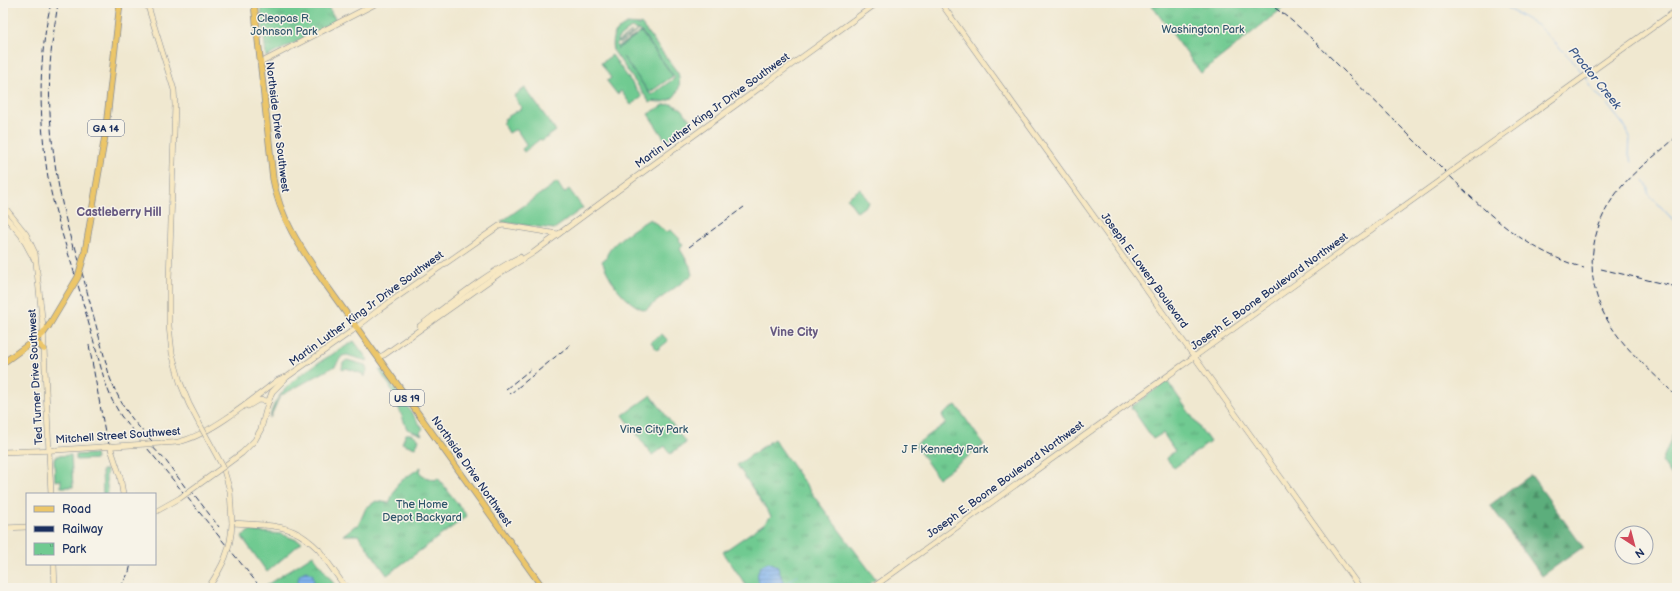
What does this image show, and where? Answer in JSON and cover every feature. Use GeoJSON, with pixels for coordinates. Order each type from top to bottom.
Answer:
{"type":"FeatureCollection","features":[{"type":"Feature","properties":{"kind":"main road","name":"GA 14"},"geometry":{"type":"LineString","coordinates":[[43,334],[78,277],[85,252],[105,136],[120,3]]}},
{"type":"Feature","properties":{"kind":"main road"},"geometry":{"type":"LineString","coordinates":[[147,3],[170,78],[175,105],[169,280],[169,326],[173,356],[184,393],[223,467],[230,491],[232,523],[230,544],[227,556],[208,588]]}},
{"type":"Feature","properties":{"kind":"main road","name":"Northside Drive Southwest"},"geometry":{"type":"LineString","coordinates":[[254,3],[273,180],[278,201],[285,221],[294,239],[356,327]]}},
{"type":"Feature","properties":{"kind":"main road"},"geometry":{"type":"LineString","coordinates":[[260,63],[377,3]]}},
{"type":"Feature","properties":{"kind":"main road","name":"Martin Luther King Jr Drive Southwest"},"geometry":{"type":"LineString","coordinates":[[380,357],[500,273],[533,253],[877,3]]}},
{"type":"Feature","properties":{"kind":"main road","name":"Joseph E. Lowery Boulevard"},"geometry":{"type":"LineString","coordinates":[[941,3],[1360,588]]}},
{"type":"Feature","properties":{"kind":"main road","name":"Joseph E. Boone Boulevard Northwest"},"geometry":{"type":"LineString","coordinates":[[872,588],[1677,10]]}},
{"type":"Feature","properties":{"kind":"main road","name":"Ted Turner Drive Southwest"},"geometry":{"type":"LineString","coordinates":[[3,205],[26,238],[34,259],[41,305],[43,334],[50,493]]}},
{"type":"Feature","properties":{"kind":"main road","name":"Ted Turner Drive Southwest"},"geometry":{"type":"LineString","coordinates":[[3,214],[26,238]]}},
{"type":"Feature","properties":{"kind":"main road","name":"Martin Luther King Jr Drive Southwest"},"geometry":{"type":"LineString","coordinates":[[156,511],[180,498],[252,444],[261,429],[269,401],[274,390],[287,377],[494,229],[503,225],[558,234]]}},
{"type":"Feature","properties":{"kind":"main road","name":"Northside Drive Northwest"},"geometry":{"type":"LineString","coordinates":[[356,327],[380,357],[543,588]]}},
{"type":"Feature","properties":{"kind":"main road"},"geometry":{"type":"LineString","coordinates":[[3,363],[43,334]]}},
{"type":"Feature","properties":{"kind":"main road"},"geometry":{"type":"LineString","coordinates":[[28,345],[37,343],[44,349]]}},
{"type":"Feature","properties":{"kind":"main road","name":"Mitchell Street Southwest"},"geometry":{"type":"LineString","coordinates":[[3,452],[182,442],[236,411],[278,380],[287,377]]}},
{"type":"Feature","properties":{"kind":"main road"},"geometry":{"type":"LineString","coordinates":[[236,411],[242,410],[258,400],[269,401]]}},
{"type":"Feature","properties":{"kind":"main road"},"geometry":{"type":"LineString","coordinates":[[110,446],[120,476],[123,493]]}},
{"type":"Feature","properties":{"kind":"main road"},"geometry":{"type":"LineString","coordinates":[[232,523],[290,529],[304,536],[319,550],[346,588]]}},
{"type":"Feature","properties":{"kind":"main road"},"geometry":{"type":"LineString","coordinates":[[3,528],[26,527]]}},
{"type":"Feature","properties":{"kind":"main road"},"geometry":{"type":"LineString","coordinates":[[54,565],[55,588]]}},
{"type":"Feature","properties":{"kind":"green space","name":"Cleopas R. Johnson Park"},"geometry":{"type":"Polygon","coordinates":[[[268,3],[326,3],[337,22],[266,57],[261,8],[268,3]]]}},
{"type":"Feature","properties":{"kind":"green space","name":"Washington Park"},"geometry":{"type":"Polygon","coordinates":[[[1150,3],[1289,3],[1201,73],[1150,3]]]}},
{"type":"Feature","properties":{"kind":"green space"},"geometry":{"type":"Polygon","coordinates":[[[627,24],[641,24],[678,73],[679,86],[675,96],[666,101],[653,101],[650,103],[613,50],[613,37],[620,28],[627,24]],[[631,28],[617,39],[617,42],[632,32],[616,44],[617,47],[636,35],[617,49],[641,32],[673,76],[649,93],[651,95],[675,78],[642,32],[639,30],[620,43],[638,30],[631,28]]]}},
{"type":"Feature","properties":{"kind":"green space"},"geometry":{"type":"Polygon","coordinates":[[[612,55],[642,97],[631,105],[621,91],[617,94],[607,81],[611,78],[601,63],[612,55]]]}},
{"type":"Feature","properties":{"kind":"green space"},"geometry":{"type":"Polygon","coordinates":[[[525,88],[556,131],[542,141],[540,139],[524,152],[522,149],[526,146],[526,144],[517,130],[509,133],[503,123],[505,121],[504,119],[522,108],[514,96],[525,88]]]}},
{"type":"Feature","properties":{"kind":"green space"},"geometry":{"type":"Polygon","coordinates":[[[671,104],[682,109],[692,123],[668,139],[664,138],[648,114],[664,105],[671,104]]]}},
{"type":"Feature","properties":{"kind":"green space"},"geometry":{"type":"Polygon","coordinates":[[[557,182],[564,193],[569,189],[583,208],[554,229],[501,222],[557,182]]]}},
{"type":"Feature","properties":{"kind":"green space"},"geometry":{"type":"Polygon","coordinates":[[[860,189],[869,202],[857,212],[847,198],[860,189]]]}},
{"type":"Feature","properties":{"kind":"green space"},"geometry":{"type":"Polygon","coordinates":[[[650,219],[666,232],[671,230],[680,239],[679,240],[683,245],[680,249],[690,266],[692,275],[645,310],[630,302],[618,290],[602,261],[606,258],[608,252],[618,241],[650,219]]]}},
{"type":"Feature","properties":{"kind":"green space"},"geometry":{"type":"Polygon","coordinates":[[[662,334],[668,341],[657,350],[651,342],[662,334]]]}},
{"type":"Feature","properties":{"kind":"green space"},"geometry":{"type":"Polygon","coordinates":[[[354,341],[368,360],[367,361],[347,355],[342,356],[335,366],[280,396],[270,418],[274,405],[281,393],[304,373],[354,341]]]}},
{"type":"Feature","properties":{"kind":"green space"},"geometry":{"type":"Polygon","coordinates":[[[347,360],[365,365],[367,370],[365,376],[346,368],[344,370],[342,369],[343,363],[347,360]]]}},
{"type":"Feature","properties":{"kind":"green space"},"geometry":{"type":"Polygon","coordinates":[[[381,369],[423,429],[420,432],[422,435],[407,429],[390,386],[379,370],[381,369]]]}},
{"type":"Feature","properties":{"kind":"green space"},"geometry":{"type":"Polygon","coordinates":[[[1167,381],[1210,442],[1174,468],[1166,458],[1175,451],[1163,433],[1153,439],[1131,407],[1167,381]]]}},
{"type":"Feature","properties":{"kind":"green space","name":"Vine City Park"},"geometry":{"type":"Polygon","coordinates":[[[651,395],[686,443],[670,454],[665,446],[652,455],[623,415],[651,395]]]}},
{"type":"Feature","properties":{"kind":"green space","name":"J F Kennedy Park"},"geometry":{"type":"Polygon","coordinates":[[[956,405],[984,445],[938,478],[915,445],[946,423],[942,415],[956,405]]]}},
{"type":"Feature","properties":{"kind":"green space"},"geometry":{"type":"Polygon","coordinates":[[[1677,425],[1677,483],[1662,461],[1677,425]]]}},
{"type":"Feature","properties":{"kind":"green space"},"geometry":{"type":"Polygon","coordinates":[[[406,434],[413,435],[419,440],[415,448],[402,443],[406,434]]]}},
{"type":"Feature","properties":{"kind":"green space"},"geometry":{"type":"Polygon","coordinates":[[[774,439],[810,491],[876,579],[864,588],[748,588],[723,552],[765,523],[771,516],[737,465],[774,439]]]}},
{"type":"Feature","properties":{"kind":"green space"},"geometry":{"type":"Polygon","coordinates":[[[95,454],[96,459],[76,460],[76,455],[95,454]]]}},
{"type":"Feature","properties":{"kind":"green space"},"geometry":{"type":"Polygon","coordinates":[[[71,455],[73,487],[61,487],[61,480],[55,481],[54,458],[57,458],[57,456],[71,455]]]}},
{"type":"Feature","properties":{"kind":"green space","name":"The Home Depot Backyard"},"geometry":{"type":"Polygon","coordinates":[[[421,467],[420,473],[425,477],[435,480],[438,478],[467,516],[387,575],[358,535],[343,535],[356,525],[358,526],[366,508],[376,501],[389,503],[398,483],[421,467]]]}},
{"type":"Feature","properties":{"kind":"green space"},"geometry":{"type":"Polygon","coordinates":[[[102,470],[107,470],[106,477],[108,493],[103,493],[102,470]]]}},
{"type":"Feature","properties":{"kind":"green space"},"geometry":{"type":"Polygon","coordinates":[[[1531,475],[1583,547],[1542,576],[1490,505],[1531,475]]]}},
{"type":"Feature","properties":{"kind":"green space"},"geometry":{"type":"Polygon","coordinates":[[[249,531],[281,534],[302,542],[267,572],[242,537],[249,531]]]}},
{"type":"Feature","properties":{"kind":"green space"},"geometry":{"type":"Polygon","coordinates":[[[313,555],[337,588],[262,588],[313,555]]]}},
{"type":"Feature","properties":{"kind":"water"},"geometry":{"type":"Polygon","coordinates":[[[769,562],[777,566],[783,581],[794,588],[762,588],[758,580],[758,572],[761,566],[769,562]]]}},
{"type":"Feature","properties":{"kind":"water"},"geometry":{"type":"Polygon","coordinates":[[[306,571],[313,575],[314,583],[309,588],[301,586],[298,580],[300,574],[306,571]]]}},
{"type":"Feature","properties":{"kind":"waterway","name":"Proctor Creek"},"geometry":{"type":"LineString","coordinates":[[1504,3],[1509,9],[1538,26],[1572,60],[1584,75]]}},
{"type":"Feature","properties":{"kind":"waterway","name":"Proctor Creek"},"geometry":{"type":"LineString","coordinates":[[1586,77],[1594,92],[1602,98],[1626,128],[1630,137],[1629,155],[1632,162]]}},
{"type":"Feature","properties":{"kind":"waterway","name":"Proctor Creek"},"geometry":{"type":"LineString","coordinates":[[1644,181],[1648,187],[1648,193],[1677,224]]}},
{"type":"Feature","properties":{"kind":"waterway"},"geometry":{"type":"LineString","coordinates":[[789,585],[789,581],[798,574]]}},
{"type":"Feature","properties":{"kind":"railway"},"geometry":{"type":"LineString","coordinates":[[51,3],[42,66],[41,108],[44,150],[50,186],[57,214],[105,382],[112,400],[121,416],[257,583]]}},
{"type":"Feature","properties":{"kind":"railway"},"geometry":{"type":"LineString","coordinates":[[58,3],[51,59],[49,91],[50,114],[54,160],[58,183],[74,251]]}},
{"type":"Feature","properties":{"kind":"railway"},"geometry":{"type":"LineString","coordinates":[[1275,8],[1312,40],[1456,183],[1505,227],[1542,250],[1562,260],[1584,268]]}},
{"type":"Feature","properties":{"kind":"railway"},"geometry":{"type":"LineString","coordinates":[[1677,136],[1629,179],[1611,201],[1602,218],[1596,235],[1592,272],[1595,291],[1601,309],[1611,326],[1625,345],[1677,397]]}},
{"type":"Feature","properties":{"kind":"railway"},"geometry":{"type":"LineString","coordinates":[[689,247],[744,207]]}},
{"type":"Feature","properties":{"kind":"railway"},"geometry":{"type":"LineString","coordinates":[[75,246],[110,378],[128,413],[154,443]]}},
{"type":"Feature","properties":{"kind":"railway"},"geometry":{"type":"LineString","coordinates":[[1601,269],[1677,287]]}},
{"type":"Feature","properties":{"kind":"railway"},"geometry":{"type":"LineString","coordinates":[[510,394],[571,344]]}},
{"type":"Feature","properties":{"kind":"railway"},"geometry":{"type":"LineString","coordinates":[[89,345],[105,432],[126,493]]}},
{"type":"Feature","properties":{"kind":"railway"},"geometry":{"type":"LineString","coordinates":[[506,389],[531,369]]}},
{"type":"Feature","properties":{"kind":"railway"},"geometry":{"type":"LineString","coordinates":[[147,441],[166,461],[191,495]]}},
{"type":"Feature","properties":{"kind":"railway"},"geometry":{"type":"LineString","coordinates":[[190,489],[219,527]]}},
{"type":"Feature","properties":{"kind":"railway"},"geometry":{"type":"LineString","coordinates":[[120,588],[129,572],[131,565]]}},
{"type":"Feature","properties":{"kind":"district","name":"Castleberry Hill"},"geometry":{"type":"Point","coordinates":[119,212]}},
{"type":"Feature","properties":{"kind":"district","name":"Vine City"},"geometry":{"type":"Point","coordinates":[794,332]}}]}
